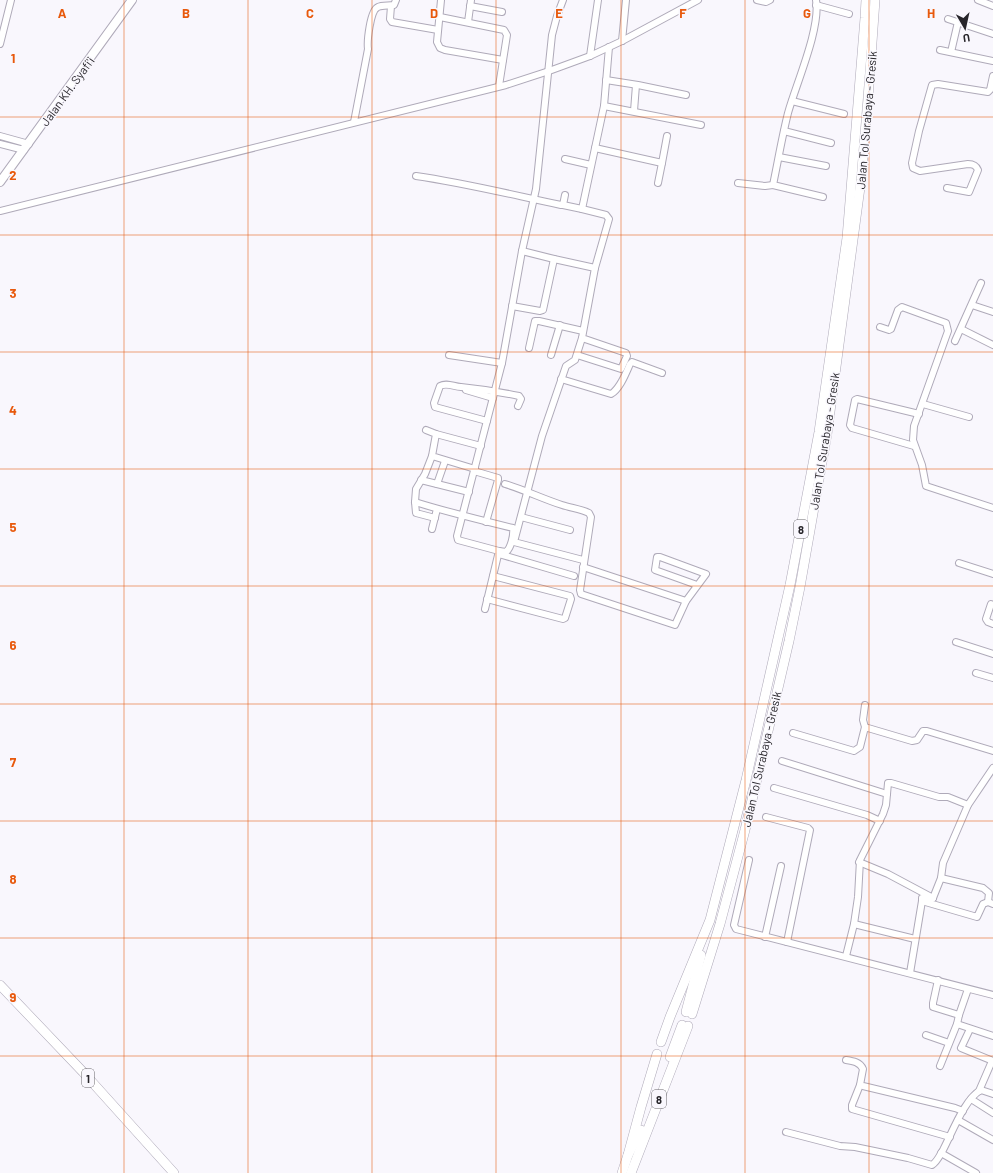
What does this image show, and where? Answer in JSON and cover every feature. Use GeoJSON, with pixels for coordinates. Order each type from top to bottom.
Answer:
{"type":"FeatureCollection","features":[{"type":"Feature","properties":{"kind":"highway","name":"Jalan Tol Surabaya - Gresik"},"geometry":{"type":"LineString","coordinates":[[866,0],[847,238],[818,432],[779,637],[746,780],[710,920],[689,1013],[720,924],[745,830],[802,580],[827,434],[860,188],[869,92],[875,0]]}},
{"type":"Feature","properties":{"kind":"highway","name":"Jalan Tol Surabaya - Gresik"},"geometry":{"type":"LineString","coordinates":[[661,1042],[710,920]]}},
{"type":"Feature","properties":{"kind":"highway","name":"1"},"geometry":{"type":"LineString","coordinates":[[0,985],[83,1072],[174,1173]]}},
{"type":"Feature","properties":{"kind":"highway","name":"8"},"geometry":{"type":"LineString","coordinates":[[628,1156],[640,1133],[685,1026],[631,1173]]}},
{"type":"Feature","properties":{"kind":"highway","name":"8"},"geometry":{"type":"LineString","coordinates":[[622,1173],[657,1054]]}},
{"type":"Feature","properties":{"kind":"main road","name":"Jalan KH. Syafi'i"},"geometry":{"type":"LineString","coordinates":[[0,182],[4,172],[26,147],[132,0]]}},
{"type":"Feature","properties":{"kind":"street"},"geometry":{"type":"LineString","coordinates":[[0,44],[3,20],[11,0]]}},
{"type":"Feature","properties":{"kind":"street"},"geometry":{"type":"LineString","coordinates":[[354,122],[368,49],[367,42],[373,11],[378,7],[391,6],[395,4],[396,0]]}},
{"type":"Feature","properties":{"kind":"street"},"geometry":{"type":"LineString","coordinates":[[441,0],[437,42],[438,46],[445,50],[503,60]]}},
{"type":"Feature","properties":{"kind":"street"},"geometry":{"type":"LineString","coordinates":[[563,0],[552,35],[536,189],[522,251],[502,363],[457,536],[458,540],[574,576]]}},
{"type":"Feature","properties":{"kind":"street"},"geometry":{"type":"LineString","coordinates":[[590,56],[598,0]]}},
{"type":"Feature","properties":{"kind":"street"},"geometry":{"type":"LineString","coordinates":[[622,41],[626,0]]}},
{"type":"Feature","properties":{"kind":"street"},"geometry":{"type":"LineString","coordinates":[[0,211],[506,85],[590,56],[622,41],[698,0]]}},
{"type":"Feature","properties":{"kind":"street"},"geometry":{"type":"LineString","coordinates":[[757,0],[768,2],[770,0]]}},
{"type":"Feature","properties":{"kind":"street"},"geometry":{"type":"LineString","coordinates":[[978,0],[993,6]]}},
{"type":"Feature","properties":{"kind":"street"},"geometry":{"type":"LineString","coordinates":[[773,185],[784,131],[816,19],[816,2],[849,14]]}},
{"type":"Feature","properties":{"kind":"street"},"geometry":{"type":"LineString","coordinates":[[468,22],[470,3],[502,12]]}},
{"type":"Feature","properties":{"kind":"street"},"geometry":{"type":"LineString","coordinates":[[391,6],[390,19],[392,22],[438,30]]}},
{"type":"Feature","properties":{"kind":"street"},"geometry":{"type":"LineString","coordinates":[[440,17],[504,30],[507,32],[508,35],[499,86]]}},
{"type":"Feature","properties":{"kind":"street"},"geometry":{"type":"LineString","coordinates":[[948,19],[993,34]]}},
{"type":"Feature","properties":{"kind":"street"},"geometry":{"type":"LineString","coordinates":[[951,52],[958,22]]}},
{"type":"Feature","properties":{"kind":"street"},"geometry":{"type":"LineString","coordinates":[[582,209],[604,106],[610,47]]}},
{"type":"Feature","properties":{"kind":"street"},"geometry":{"type":"LineString","coordinates":[[940,50],[993,61]]}},
{"type":"Feature","properties":{"kind":"street"},"geometry":{"type":"LineString","coordinates":[[947,188],[969,192],[978,170],[976,167],[968,164],[920,171],[913,168],[912,163],[919,131],[932,85],[938,84],[991,92],[993,76]]}},
{"type":"Feature","properties":{"kind":"street"},"geometry":{"type":"LineString","coordinates":[[606,80],[686,95]]}},
{"type":"Feature","properties":{"kind":"street"},"geometry":{"type":"LineString","coordinates":[[634,111],[636,85]]}},
{"type":"Feature","properties":{"kind":"street"},"geometry":{"type":"LineString","coordinates":[[792,101],[844,114]]}},
{"type":"Feature","properties":{"kind":"street"},"geometry":{"type":"LineString","coordinates":[[604,106],[701,125]]}},
{"type":"Feature","properties":{"kind":"street"},"geometry":{"type":"LineString","coordinates":[[784,131],[831,143]]}},
{"type":"Feature","properties":{"kind":"street"},"geometry":{"type":"LineString","coordinates":[[0,136],[26,147]]}},
{"type":"Feature","properties":{"kind":"street"},"geometry":{"type":"LineString","coordinates":[[658,183],[667,136]]}},
{"type":"Feature","properties":{"kind":"street"},"geometry":{"type":"LineString","coordinates":[[0,144],[26,147]]}},
{"type":"Feature","properties":{"kind":"street"},"geometry":{"type":"LineString","coordinates":[[595,148],[662,163]]}},
{"type":"Feature","properties":{"kind":"street"},"geometry":{"type":"LineString","coordinates":[[779,157],[826,166]]}},
{"type":"Feature","properties":{"kind":"street"},"geometry":{"type":"LineString","coordinates":[[565,159],[591,165]]}},
{"type":"Feature","properties":{"kind":"street"},"geometry":{"type":"LineString","coordinates":[[416,176],[486,188],[534,200],[582,209],[606,215],[609,219],[594,268],[577,355],[575,360],[566,366],[561,379],[542,436],[514,543],[583,560]]}},
{"type":"Feature","properties":{"kind":"street"},"geometry":{"type":"LineString","coordinates":[[738,183],[760,186],[773,185],[823,197]]}},
{"type":"Feature","properties":{"kind":"street"},"geometry":{"type":"LineString","coordinates":[[563,205],[565,195]]}},
{"type":"Feature","properties":{"kind":"street"},"geometry":{"type":"LineString","coordinates":[[522,251],[594,268]]}},
{"type":"Feature","properties":{"kind":"street"},"geometry":{"type":"LineString","coordinates":[[512,306],[540,312],[543,310],[554,258]]}},
{"type":"Feature","properties":{"kind":"street"},"geometry":{"type":"LineString","coordinates":[[955,341],[981,283]]}},
{"type":"Feature","properties":{"kind":"street"},"geometry":{"type":"LineString","coordinates":[[972,305],[993,312]]}},
{"type":"Feature","properties":{"kind":"street"},"geometry":{"type":"LineString","coordinates":[[880,326],[889,330],[892,329],[898,310],[902,307],[946,323],[948,331],[914,426],[914,446],[922,465],[926,486],[928,488],[993,508]]}},
{"type":"Feature","properties":{"kind":"street"},"geometry":{"type":"LineString","coordinates":[[529,348],[535,321],[539,321],[560,325],[626,353],[627,356],[621,369],[577,355]]}},
{"type":"Feature","properties":{"kind":"street"},"geometry":{"type":"LineString","coordinates":[[551,354],[560,325]]}},
{"type":"Feature","properties":{"kind":"street"},"geometry":{"type":"LineString","coordinates":[[961,329],[993,345]]}},
{"type":"Feature","properties":{"kind":"street"},"geometry":{"type":"LineString","coordinates":[[449,355],[502,363]]}},
{"type":"Feature","properties":{"kind":"street"},"geometry":{"type":"LineString","coordinates":[[561,379],[611,394],[614,393],[632,362],[662,373]]}},
{"type":"Feature","properties":{"kind":"street"},"geometry":{"type":"LineString","coordinates":[[487,421],[435,407],[434,403],[438,389],[442,384],[495,390],[520,396],[518,406]]}},
{"type":"Feature","properties":{"kind":"street"},"geometry":{"type":"LineString","coordinates":[[461,387],[494,398]]}},
{"type":"Feature","properties":{"kind":"street"},"geometry":{"type":"LineString","coordinates":[[914,446],[852,428],[850,425],[855,400],[857,399],[919,414]]}},
{"type":"Feature","properties":{"kind":"street"},"geometry":{"type":"LineString","coordinates":[[922,404],[969,417]]}},
{"type":"Feature","properties":{"kind":"street"},"geometry":{"type":"LineString","coordinates":[[426,430],[481,446]]}},
{"type":"Feature","properties":{"kind":"street"},"geometry":{"type":"LineString","coordinates":[[435,518],[416,513],[415,502],[416,489],[432,456],[436,434]]}},
{"type":"Feature","properties":{"kind":"street"},"geometry":{"type":"LineString","coordinates":[[432,456],[498,478],[486,522]]}},
{"type":"Feature","properties":{"kind":"street"},"geometry":{"type":"LineString","coordinates":[[437,484],[444,460]]}},
{"type":"Feature","properties":{"kind":"street"},"geometry":{"type":"LineString","coordinates":[[421,480],[469,492]]}},
{"type":"Feature","properties":{"kind":"street"},"geometry":{"type":"LineString","coordinates":[[506,484],[528,491],[556,503],[589,513],[591,517],[582,567],[581,594],[674,625],[686,601],[706,574],[657,557],[655,570],[697,585]]}},
{"type":"Feature","properties":{"kind":"street"},"geometry":{"type":"LineString","coordinates":[[415,502],[513,528],[508,552],[499,553]]}},
{"type":"Feature","properties":{"kind":"street"},"geometry":{"type":"LineString","coordinates":[[432,529],[437,509]]}},
{"type":"Feature","properties":{"kind":"street"},"geometry":{"type":"LineString","coordinates":[[521,517],[570,530]]}},
{"type":"Feature","properties":{"kind":"street"},"geometry":{"type":"LineString","coordinates":[[485,609],[499,553]]}},
{"type":"Feature","properties":{"kind":"street"},"geometry":{"type":"LineString","coordinates":[[960,563],[993,574]]}},
{"type":"Feature","properties":{"kind":"street"},"geometry":{"type":"LineString","coordinates":[[582,567],[686,601]]}},
{"type":"Feature","properties":{"kind":"street"},"geometry":{"type":"LineString","coordinates":[[487,599],[563,619],[565,618],[571,599],[570,596],[493,576]]}},
{"type":"Feature","properties":{"kind":"street"},"geometry":{"type":"LineString","coordinates":[[991,604],[986,618],[988,622],[993,624]]}},
{"type":"Feature","properties":{"kind":"street"},"geometry":{"type":"LineString","coordinates":[[956,642],[993,654]]}},
{"type":"Feature","properties":{"kind":"street"},"geometry":{"type":"LineString","coordinates":[[976,673],[993,678]]}},
{"type":"Feature","properties":{"kind":"street"},"geometry":{"type":"LineString","coordinates":[[793,733],[854,751],[860,747],[865,727],[863,720],[865,705]]}},
{"type":"Feature","properties":{"kind":"street"},"geometry":{"type":"LineString","coordinates":[[865,727],[912,741],[917,740],[923,731],[927,731],[993,751]]}},
{"type":"Feature","properties":{"kind":"street"},"geometry":{"type":"LineString","coordinates":[[782,762],[887,794]]}},
{"type":"Feature","properties":{"kind":"street"},"geometry":{"type":"LineString","coordinates":[[933,898],[942,878],[943,863],[968,805],[993,768]]}},
{"type":"Feature","properties":{"kind":"street"},"geometry":{"type":"LineString","coordinates":[[846,956],[854,924],[859,889],[860,862],[886,805],[888,783],[890,782],[939,797],[948,797],[968,805]]}},
{"type":"Feature","properties":{"kind":"street"},"geometry":{"type":"LineString","coordinates":[[774,788],[866,815],[880,821]]}},
{"type":"Feature","properties":{"kind":"street"},"geometry":{"type":"LineString","coordinates":[[766,817],[808,828],[810,830],[788,942]]}},
{"type":"Feature","properties":{"kind":"street"},"geometry":{"type":"LineString","coordinates":[[749,860],[734,927],[736,929],[846,956],[993,995]]}},
{"type":"Feature","properties":{"kind":"street"},"geometry":{"type":"LineString","coordinates":[[860,862],[888,874],[933,898]]}},
{"type":"Feature","properties":{"kind":"street"},"geometry":{"type":"LineString","coordinates":[[765,937],[781,866]]}},
{"type":"Feature","properties":{"kind":"street"},"geometry":{"type":"LineString","coordinates":[[922,901],[977,917],[983,904],[991,903],[989,893],[983,888],[942,878]]}},
{"type":"Feature","properties":{"kind":"street"},"geometry":{"type":"LineString","coordinates":[[910,973],[922,898],[933,898]]}},
{"type":"Feature","properties":{"kind":"street"},"geometry":{"type":"LineString","coordinates":[[854,924],[915,939]]}},
{"type":"Feature","properties":{"kind":"street"},"geometry":{"type":"LineString","coordinates":[[938,980],[933,1007],[959,1015]]}},
{"type":"Feature","properties":{"kind":"street"},"geometry":{"type":"LineString","coordinates":[[940,1066],[957,1024],[968,989]]}},
{"type":"Feature","properties":{"kind":"street"},"geometry":{"type":"LineString","coordinates":[[957,1024],[993,1036]]}},
{"type":"Feature","properties":{"kind":"street"},"geometry":{"type":"LineString","coordinates":[[786,1132],[840,1146],[855,1146],[932,1165],[936,1163],[970,1099],[979,1091],[993,1061],[961,1048],[970,1029]]}},
{"type":"Feature","properties":{"kind":"street"},"geometry":{"type":"LineString","coordinates":[[926,1035],[949,1044]]}},
{"type":"Feature","properties":{"kind":"street"},"geometry":{"type":"LineString","coordinates":[[846,1060],[859,1063],[863,1067],[860,1085],[852,1105],[852,1109],[950,1137]]}},
{"type":"Feature","properties":{"kind":"street"},"geometry":{"type":"LineString","coordinates":[[860,1085],[963,1111]]}},
{"type":"Feature","properties":{"kind":"street"},"geometry":{"type":"LineString","coordinates":[[979,1091],[983,1090],[993,1094]]}},
{"type":"Feature","properties":{"kind":"street"},"geometry":{"type":"LineString","coordinates":[[970,1099],[993,1113]]}},
{"type":"Feature","properties":{"kind":"street"},"geometry":{"type":"LineString","coordinates":[[958,1120],[993,1140]]}},
{"type":"Feature","properties":{"kind":"street"},"geometry":{"type":"LineString","coordinates":[[941,1153],[976,1173]]}}]}
